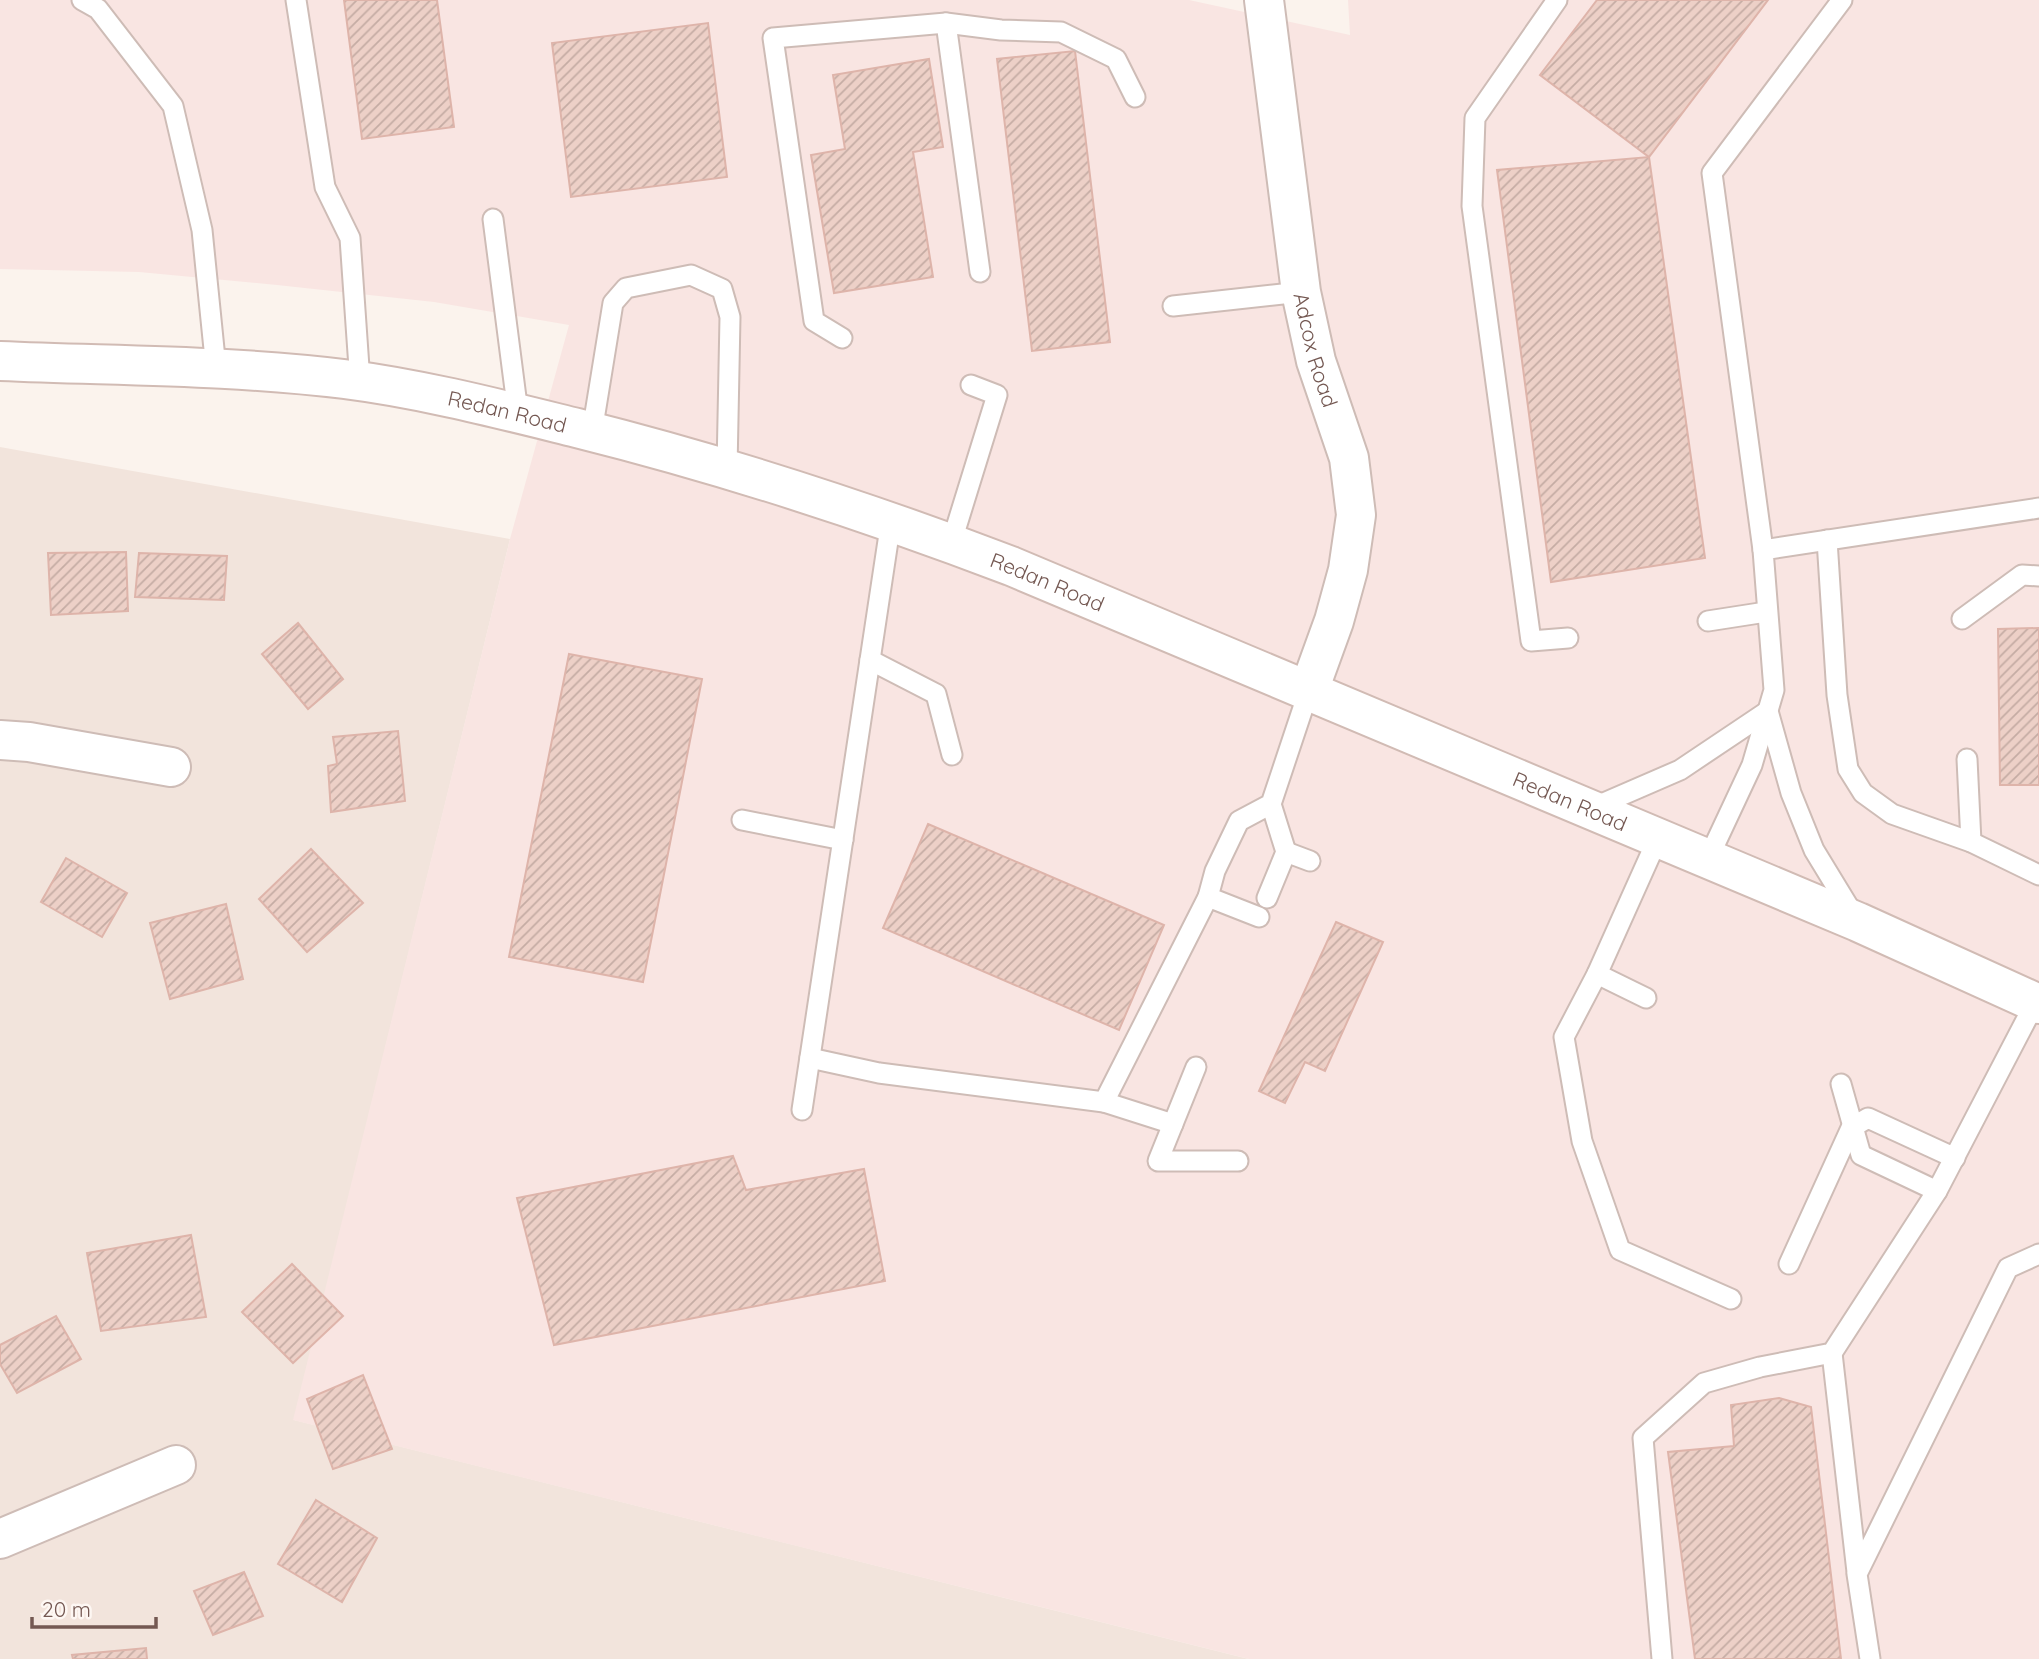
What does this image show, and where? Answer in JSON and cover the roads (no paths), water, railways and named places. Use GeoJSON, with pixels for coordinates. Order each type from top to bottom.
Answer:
{"type":"FeatureCollection","features":[{"type":"Feature","properties":{"kind":"main road","name":"Adcox Road"},"geometry":{"type":"LineString","coordinates":[[1264,0],[1301,292],[1316,361],[1349,458],[1356,515],[1348,570],[1334,621],[1309,690]]}},
{"type":"Feature","properties":{"kind":"main road","name":"Redan Road"},"geometry":{"type":"LineString","coordinates":[[0,362],[216,369],[360,382],[472,401],[727,468],[891,521],[1309,690],[1858,922],[2037,1003]]}},
{"type":"Feature","properties":{"kind":"main road"},"geometry":{"type":"LineString","coordinates":[[0,740],[29,742],[172,767]]}},
{"type":"Feature","properties":{"kind":"main road"},"geometry":{"type":"LineString","coordinates":[[0,1539],[176,1465]]}},
{"type":"Feature","properties":{"kind":"lane"},"geometry":{"type":"LineString","coordinates":[[82,0],[98,9],[173,106],[202,230],[216,369]]}},
{"type":"Feature","properties":{"kind":"lane"},"geometry":{"type":"LineString","coordinates":[[296,0],[325,187],[350,238],[360,382]]}},
{"type":"Feature","properties":{"kind":"lane"},"geometry":{"type":"LineString","coordinates":[[1558,0],[1475,118],[1472,206],[1531,641],[1568,638]]}},
{"type":"Feature","properties":{"kind":"lane"},"geometry":{"type":"LineString","coordinates":[[1708,859],[1752,765],[1774,690],[1763,550],[1712,173],[1842,0]]}},
{"type":"Feature","properties":{"kind":"lane"},"geometry":{"type":"LineString","coordinates":[[842,338],[814,321],[773,38],[946,23],[1001,30],[1061,32],[1116,60],[1135,97]]}},
{"type":"Feature","properties":{"kind":"lane"},"geometry":{"type":"LineString","coordinates":[[946,23],[980,272]]}},
{"type":"Feature","properties":{"kind":"lane"},"geometry":{"type":"LineString","coordinates":[[493,219],[518,413]]}},
{"type":"Feature","properties":{"kind":"lane"},"geometry":{"type":"LineString","coordinates":[[592,432],[613,303],[626,288],[691,275],[722,289],[730,317],[727,468]]}},
{"type":"Feature","properties":{"kind":"lane"},"geometry":{"type":"LineString","coordinates":[[1173,306],[1301,292]]}},
{"type":"Feature","properties":{"kind":"lane"},"geometry":{"type":"LineString","coordinates":[[951,544],[997,395],[971,386]]}},
{"type":"Feature","properties":{"kind":"lane"},"geometry":{"type":"LineString","coordinates":[[1763,550],[2039,508]]}},
{"type":"Feature","properties":{"kind":"lane"},"geometry":{"type":"LineString","coordinates":[[802,1110],[891,521]]}},
{"type":"Feature","properties":{"kind":"lane"},"geometry":{"type":"LineString","coordinates":[[1827,540],[1837,695],[1848,769],[1863,793],[1892,814],[1971,842],[2039,874]]}},
{"type":"Feature","properties":{"kind":"lane"},"geometry":{"type":"LineString","coordinates":[[1962,619],[2022,575],[2039,576]]}},
{"type":"Feature","properties":{"kind":"lane"},"geometry":{"type":"LineString","coordinates":[[1708,621],[1766,612]]}},
{"type":"Feature","properties":{"kind":"lane"},"geometry":{"type":"LineString","coordinates":[[870,660],[936,694],[952,755]]}},
{"type":"Feature","properties":{"kind":"lane"},"geometry":{"type":"LineString","coordinates":[[1267,898],[1286,852],[1271,804],[1309,690]]}},
{"type":"Feature","properties":{"kind":"lane"},"geometry":{"type":"LineString","coordinates":[[1589,809],[1680,770],[1768,711]]}},
{"type":"Feature","properties":{"kind":"lane"},"geometry":{"type":"LineString","coordinates":[[1768,711],[1791,793],[1814,850],[1858,922]]}},
{"type":"Feature","properties":{"kind":"lane"},"geometry":{"type":"LineString","coordinates":[[1967,759],[1971,842]]}},
{"type":"Feature","properties":{"kind":"lane"},"geometry":{"type":"LineString","coordinates":[[1104,1102],[1208,897],[1215,871],[1239,821],[1271,804]]}},
{"type":"Feature","properties":{"kind":"lane"},"geometry":{"type":"LineString","coordinates":[[742,820],[843,840]]}},
{"type":"Feature","properties":{"kind":"lane"},"geometry":{"type":"LineString","coordinates":[[1658,838],[1597,974],[1564,1037],[1582,1142],[1620,1250],[1731,1299]]}},
{"type":"Feature","properties":{"kind":"lane"},"geometry":{"type":"LineString","coordinates":[[1286,852],[1310,862]]}},
{"type":"Feature","properties":{"kind":"lane"},"geometry":{"type":"LineString","coordinates":[[1208,897],[1259,917]]}},
{"type":"Feature","properties":{"kind":"lane"},"geometry":{"type":"LineString","coordinates":[[1597,974],[1646,998]]}},
{"type":"Feature","properties":{"kind":"lane"},"geometry":{"type":"LineString","coordinates":[[1870,1659],[1857,1574],[1832,1353],[1937,1191],[2037,1003]]}},
{"type":"Feature","properties":{"kind":"lane"},"geometry":{"type":"LineString","coordinates":[[810,1058],[878,1073],[1104,1102],[1173,1124]]}},
{"type":"Feature","properties":{"kind":"lane"},"geometry":{"type":"LineString","coordinates":[[1196,1067],[1158,1161],[1238,1161]]}},
{"type":"Feature","properties":{"kind":"lane"},"geometry":{"type":"LineString","coordinates":[[1841,1084],[1851,1128],[1861,1155],[1937,1191]]}},
{"type":"Feature","properties":{"kind":"lane"},"geometry":{"type":"LineString","coordinates":[[1789,1264],[1851,1128],[1868,1118],[1955,1158]]}},
{"type":"Feature","properties":{"kind":"lane"},"geometry":{"type":"LineString","coordinates":[[1857,1574],[2008,1268],[2039,1254]]}},
{"type":"Feature","properties":{"kind":"lane"},"geometry":{"type":"LineString","coordinates":[[1662,1659],[1647,1510],[1643,1438],[1704,1383],[1760,1367],[1832,1353]]}}]}
